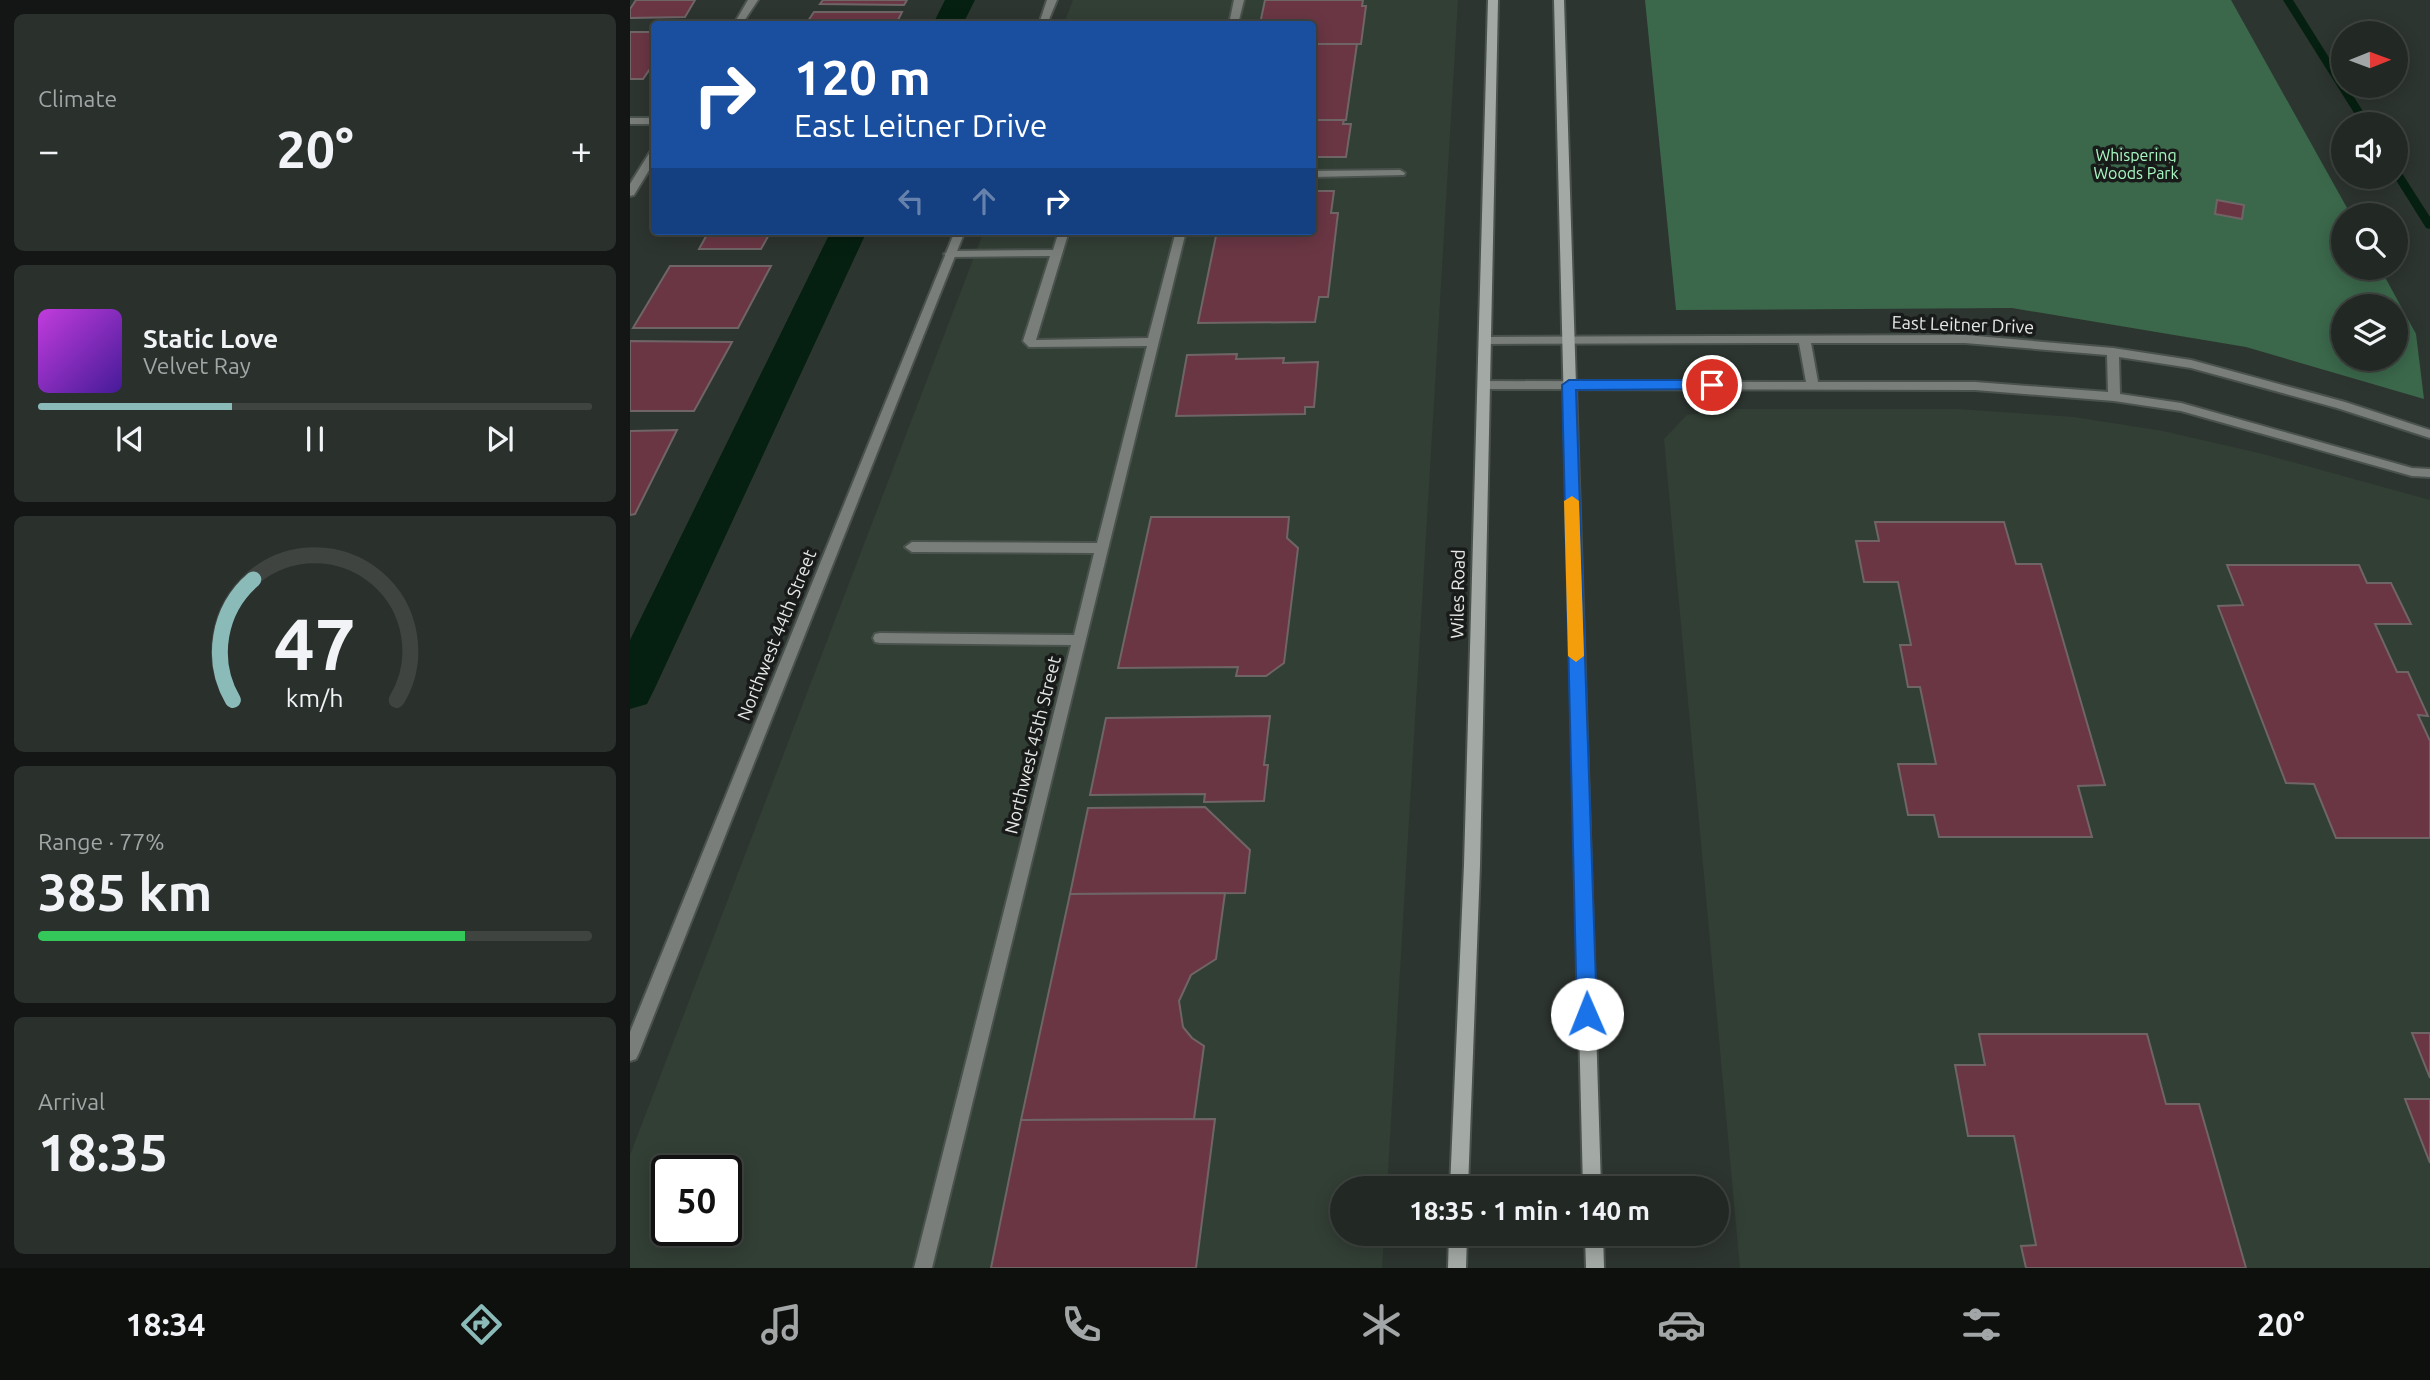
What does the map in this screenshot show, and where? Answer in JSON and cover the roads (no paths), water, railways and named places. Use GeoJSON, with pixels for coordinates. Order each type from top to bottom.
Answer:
{"type":"FeatureCollection","features":[{"type":"Feature","properties":{"kind":"main road","name":"Wiles Road"},"geometry":{"type":"LineString","coordinates":[[1459,1176],[1472,864],[1493,0]]}},
{"type":"Feature","properties":{"kind":"main road"},"geometry":{"type":"LineString","coordinates":[[1559,0],[1592,1176]]}},
{"type":"Feature","properties":{"kind":"main road"},"geometry":{"type":"LineString","coordinates":[[1457,1268],[1458,1246]]}},
{"type":"Feature","properties":{"kind":"main road"},"geometry":{"type":"LineString","coordinates":[[1594,1246],[1595,1268]]}},
{"type":"Feature","properties":{"kind":"street"},"geometry":{"type":"LineString","coordinates":[[740,21],[753,0]]}},
{"type":"Feature","properties":{"kind":"street"},"geometry":{"type":"LineString","coordinates":[[1044,21],[1052,0]]}},
{"type":"Feature","properties":{"kind":"street"},"geometry":{"type":"LineString","coordinates":[[1234,21],[1239,0]]}},
{"type":"Feature","properties":{"kind":"street"},"geometry":{"type":"LineString","coordinates":[[630,121],[651,121]]}},
{"type":"Feature","properties":{"kind":"street"},"geometry":{"type":"LineString","coordinates":[[630,193],[651,159]]}},
{"type":"Feature","properties":{"kind":"street"},"geometry":{"type":"LineString","coordinates":[[1316,174],[1400,173]]}},
{"type":"Feature","properties":{"kind":"street","name":"Northwest 44th Street"},"geometry":{"type":"LineString","coordinates":[[630,1054],[958,235]]}},
{"type":"Feature","properties":{"kind":"street"},"geometry":{"type":"LineString","coordinates":[[1063,235],[1029,341],[1033,344],[1153,342]]}},
{"type":"Feature","properties":{"kind":"street","name":"Northwest 45th Street"},"geometry":{"type":"LineString","coordinates":[[923,1268],[1180,235]]}},
{"type":"Feature","properties":{"kind":"street"},"geometry":{"type":"LineString","coordinates":[[950,254],[1056,253]]}},
{"type":"Feature","properties":{"kind":"street"},"geometry":{"type":"LineString","coordinates":[[1804,339],[1813,385]]}},
{"type":"Feature","properties":{"kind":"street","name":"East Leitner Drive"},"geometry":{"type":"LineString","coordinates":[[1483,341],[1965,339],[2113,352],[2191,364],[2341,405],[2430,433]]}},
{"type":"Feature","properties":{"kind":"street"},"geometry":{"type":"LineString","coordinates":[[2113,352],[2114,397]]}},
{"type":"Feature","properties":{"kind":"street"},"geometry":{"type":"LineString","coordinates":[[1484,385],[1975,386],[2114,397],[2181,407],[2399,468],[2430,473]]}},
{"type":"Feature","properties":{"kind":"street"},"geometry":{"type":"LineString","coordinates":[[912,547],[1102,548]]}},
{"type":"Feature","properties":{"kind":"street"},"geometry":{"type":"LineString","coordinates":[[880,638],[1079,640]]}},
{"type":"Feature","properties":{"kind":"waterway"},"geometry":{"type":"LineString","coordinates":[[950,21],[960,0]]}},
{"type":"Feature","properties":{"kind":"waterway"},"geometry":{"type":"LineString","coordinates":[[2288,0],[2358,112]]}},
{"type":"Feature","properties":{"kind":"waterway"},"geometry":{"type":"LineString","coordinates":[[2407,189],[2430,226]]}},
{"type":"Feature","properties":{"kind":"waterway"},"geometry":{"type":"LineString","coordinates":[[630,690],[847,235]]}},
{"type":"Feature","properties":{"kind":"park label","name":"Whispering Woods Park"},"geometry":{"type":"Point","coordinates":[2136,164]}}]}
